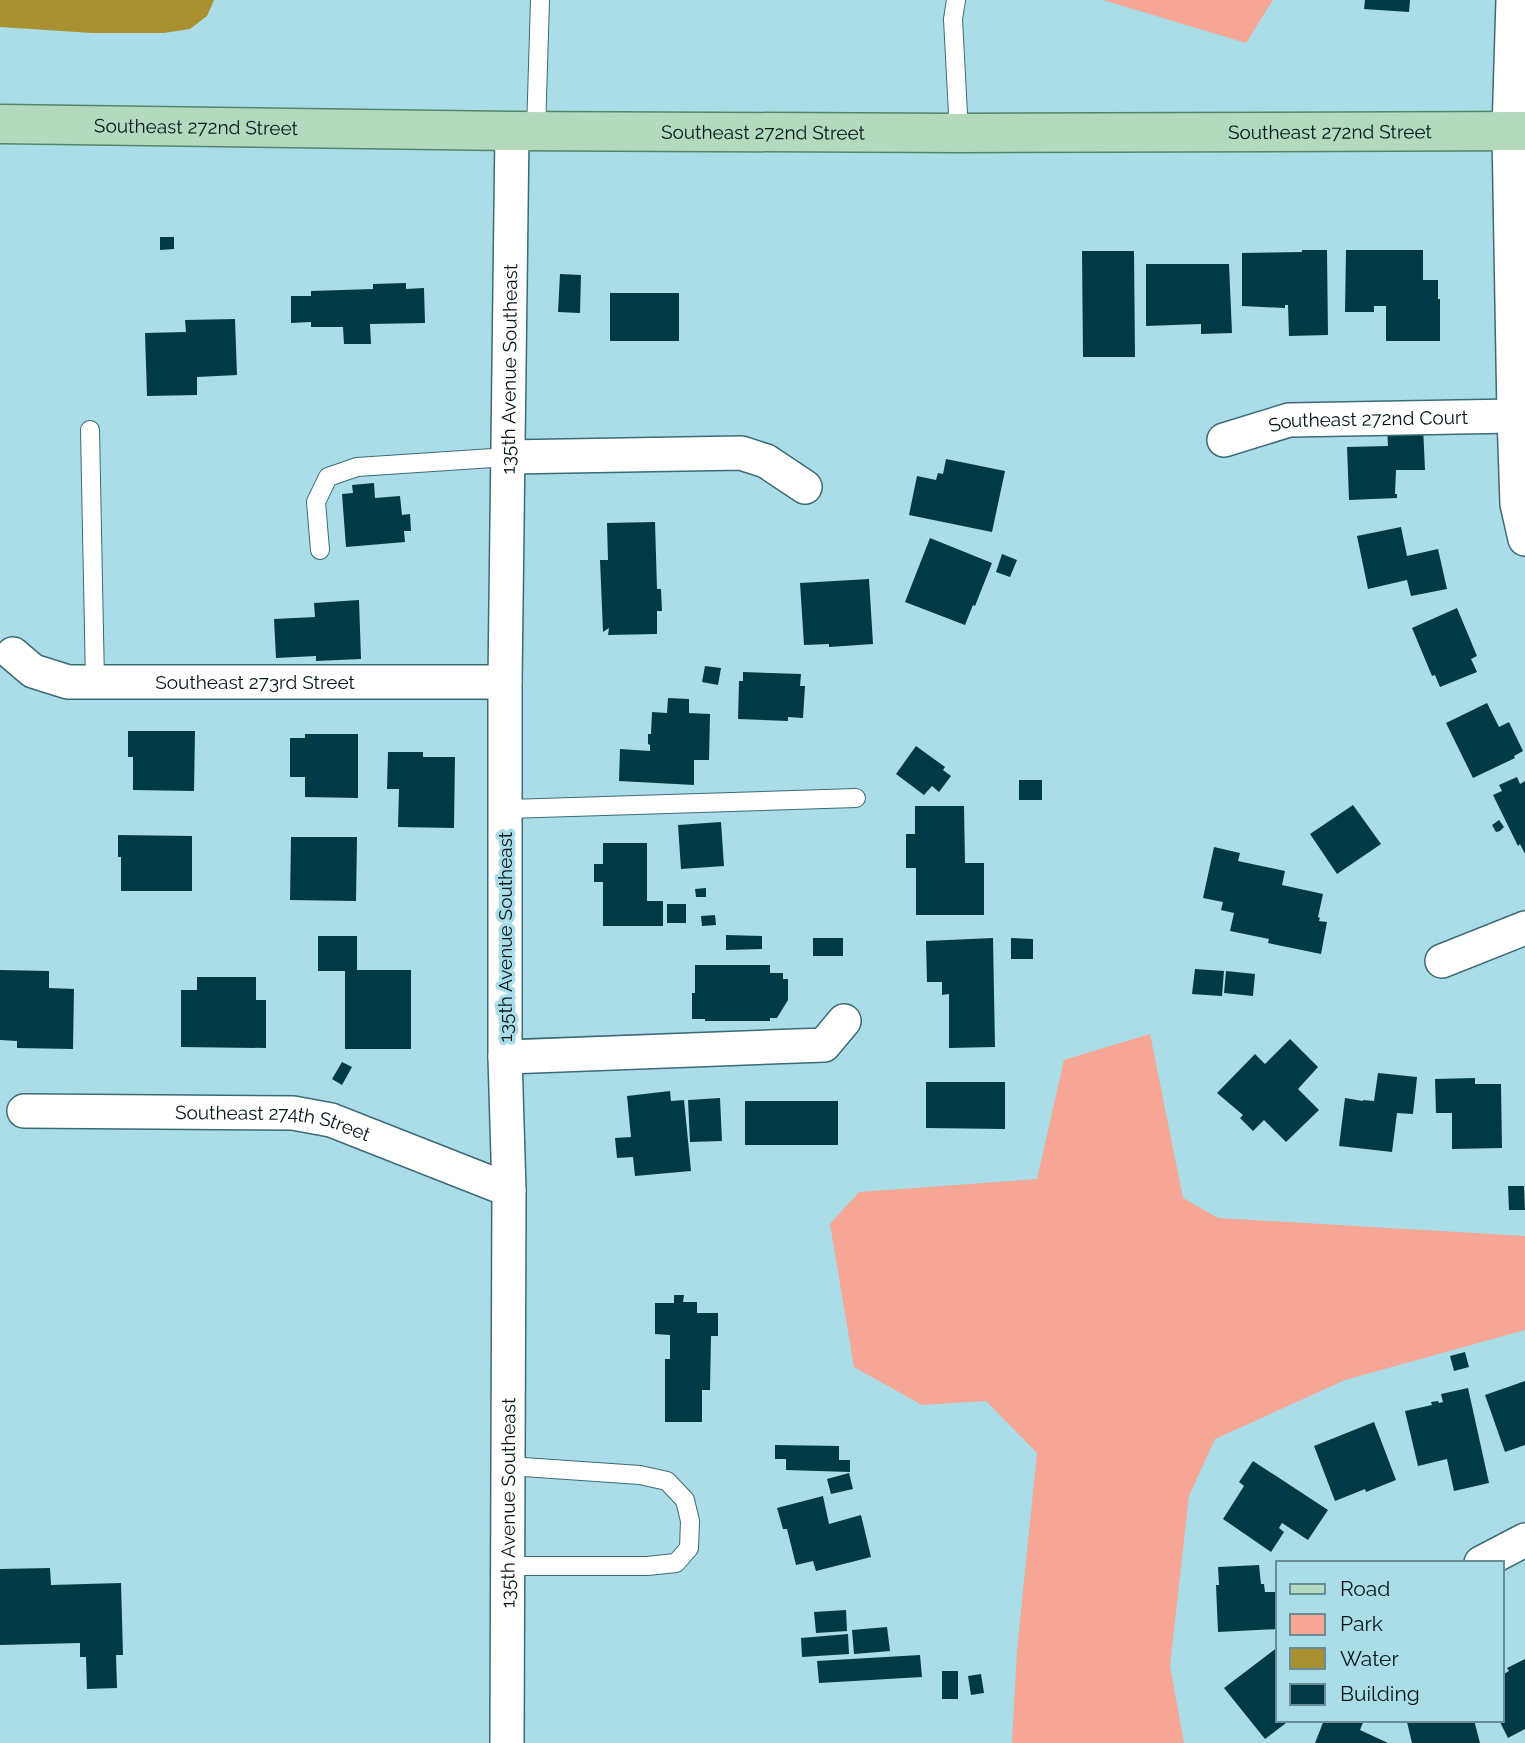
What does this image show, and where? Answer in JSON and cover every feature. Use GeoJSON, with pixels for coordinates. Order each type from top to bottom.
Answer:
{"type":"FeatureCollection","features":[{"type":"Feature","properties":{"kind":"main road","name":"Southeast 272nd Street"},"geometry":{"type":"LineString","coordinates":[[0,124],[524,131],[1517,131]]}},
{"type":"Feature","properties":{"kind":"street"},"geometry":{"type":"LineString","coordinates":[[1513,0],[1517,131],[1514,416],[1517,504],[1525,539]]}},
{"type":"Feature","properties":{"kind":"street","name":"135th Avenue Southeast"},"geometry":{"type":"LineString","coordinates":[[507,1743],[509,1191],[505,1057],[505,682],[508,457],[524,131]]}},
{"type":"Feature","properties":{"kind":"street","name":"Southeast 272nd Court"},"geometry":{"type":"LineString","coordinates":[[1224,440],[1289,420],[1514,416]]}},
{"type":"Feature","properties":{"kind":"street"},"geometry":{"type":"LineString","coordinates":[[508,457],[741,453],[766,461],[805,487]]}},
{"type":"Feature","properties":{"kind":"street","name":"Southeast 273rd Street"},"geometry":{"type":"LineString","coordinates":[[7,659],[68,682],[505,682]]}},
{"type":"Feature","properties":{"kind":"street"},"geometry":{"type":"LineString","coordinates":[[1443,961],[1525,928]]}},
{"type":"Feature","properties":{"kind":"street"},"geometry":{"type":"LineString","coordinates":[[505,1057],[824,1045],[844,1021]]}},
{"type":"Feature","properties":{"kind":"street","name":"Southeast 274th Street"},"geometry":{"type":"LineString","coordinates":[[24,1111],[293,1113],[331,1120],[509,1191]]}},
{"type":"Feature","properties":{"kind":"street"},"geometry":{"type":"LineString","coordinates":[[1485,1561],[1525,1540]]}},
{"type":"Feature","properties":{"kind":"lane"},"geometry":{"type":"LineString","coordinates":[[524,131],[540,0]]}},
{"type":"Feature","properties":{"kind":"lane"},"geometry":{"type":"LineString","coordinates":[[956,0],[953,19],[959,133]]}},
{"type":"Feature","properties":{"kind":"lane"},"geometry":{"type":"LineString","coordinates":[[90,430],[95,682]]}},
{"type":"Feature","properties":{"kind":"lane"},"geometry":{"type":"LineString","coordinates":[[320,550],[316,502],[328,477],[357,467],[508,457]]}},
{"type":"Feature","properties":{"kind":"lane"},"geometry":{"type":"LineString","coordinates":[[505,809],[856,798]]}},
{"type":"Feature","properties":{"kind":"lane"},"geometry":{"type":"LineString","coordinates":[[509,1466],[639,1475],[667,1481],[685,1500],[690,1521],[689,1548],[676,1563],[648,1566],[509,1566]]}},
{"type":"Feature","properties":{"kind":"green space"},"geometry":{"type":"Polygon","coordinates":[[[1103,0],[1273,0],[1246,43],[1103,0]]]}},
{"type":"Feature","properties":{"kind":"green space"},"geometry":{"type":"Polygon","coordinates":[[[1150,1034],[1183,1198],[1218,1218],[1525,1236],[1525,1330],[1345,1380],[1215,1439],[1189,1496],[1170,1666],[1184,1743],[1012,1743],[1017,1651],[1037,1453],[986,1401],[922,1405],[854,1367],[830,1224],[859,1192],[1037,1179],[1064,1060],[1150,1034]]]}},
{"type":"Feature","properties":{"kind":"water"},"geometry":{"type":"Polygon","coordinates":[[[0,0],[214,0],[207,16],[190,29],[164,33],[92,33],[0,27],[0,0]]]}},
{"type":"Feature","properties":{"kind":"building"},"geometry":{"type":"Polygon","coordinates":[[[1365,0],[1410,0],[1409,12],[1364,9],[1365,0]]]}},
{"type":"Feature","properties":{"kind":"building"},"geometry":{"type":"Polygon","coordinates":[[[160,237],[174,237],[174,249],[160,250],[160,237]]]}},
{"type":"Feature","properties":{"kind":"building"},"geometry":{"type":"Polygon","coordinates":[[[1327,250],[1328,335],[1289,336],[1288,305],[1285,305],[1285,308],[1242,306],[1242,253],[1327,250]]]}},
{"type":"Feature","properties":{"kind":"building"},"geometry":{"type":"Polygon","coordinates":[[[1346,250],[1423,250],[1423,280],[1438,280],[1440,341],[1386,341],[1386,306],[1374,306],[1374,312],[1345,312],[1346,250]]]}},
{"type":"Feature","properties":{"kind":"building"},"geometry":{"type":"Polygon","coordinates":[[[1082,251],[1134,251],[1135,357],[1083,357],[1082,251]]]}},
{"type":"Feature","properties":{"kind":"building"},"geometry":{"type":"Polygon","coordinates":[[[1146,264],[1229,264],[1232,333],[1201,334],[1201,324],[1146,326],[1146,264]]]}},
{"type":"Feature","properties":{"kind":"building"},"geometry":{"type":"Polygon","coordinates":[[[560,274],[581,275],[580,313],[558,312],[560,274]]]}},
{"type":"Feature","properties":{"kind":"building"},"geometry":{"type":"Polygon","coordinates":[[[406,283],[406,289],[424,288],[425,323],[370,324],[371,344],[344,344],[343,327],[311,327],[311,322],[291,323],[291,296],[311,296],[311,291],[373,289],[373,284],[406,283]]]}},
{"type":"Feature","properties":{"kind":"building"},"geometry":{"type":"Polygon","coordinates":[[[610,293],[679,293],[679,341],[610,341],[610,293]]]}},
{"type":"Feature","properties":{"kind":"building"},"geometry":{"type":"Polygon","coordinates":[[[235,319],[237,375],[197,377],[197,395],[147,396],[145,333],[186,332],[185,320],[235,319]]]}},
{"type":"Feature","properties":{"kind":"building"},"geometry":{"type":"Polygon","coordinates":[[[1423,426],[1425,470],[1396,470],[1397,498],[1349,500],[1347,447],[1388,446],[1387,427],[1423,426]]]}},
{"type":"Feature","properties":{"kind":"building"},"geometry":{"type":"Polygon","coordinates":[[[946,459],[1005,471],[992,532],[909,515],[917,476],[936,480],[938,473],[943,474],[946,459]]]}},
{"type":"Feature","properties":{"kind":"building"},"geometry":{"type":"Polygon","coordinates":[[[374,483],[375,498],[400,496],[402,515],[410,514],[411,531],[404,531],[405,542],[346,547],[342,494],[353,493],[352,485],[374,483]]]}},
{"type":"Feature","properties":{"kind":"building"},"geometry":{"type":"Polygon","coordinates":[[[655,522],[657,589],[661,589],[662,611],[657,611],[657,634],[608,635],[609,628],[603,632],[600,560],[608,560],[607,523],[655,522]]]}},
{"type":"Feature","properties":{"kind":"building"},"geometry":{"type":"Polygon","coordinates":[[[1401,527],[1407,556],[1438,549],[1447,589],[1411,596],[1407,580],[1368,589],[1357,536],[1401,527]]]}},
{"type":"Feature","properties":{"kind":"building"},"geometry":{"type":"Polygon","coordinates":[[[930,538],[992,563],[965,625],[905,602],[930,538]]]}},
{"type":"Feature","properties":{"kind":"building"},"geometry":{"type":"Polygon","coordinates":[[[1002,554],[1017,560],[1010,577],[996,572],[1002,554]]]}},
{"type":"Feature","properties":{"kind":"building"},"geometry":{"type":"Polygon","coordinates":[[[869,579],[873,644],[829,647],[829,644],[804,645],[800,583],[869,579]]]}},
{"type":"Feature","properties":{"kind":"building"},"geometry":{"type":"Polygon","coordinates":[[[359,600],[361,659],[316,661],[316,656],[276,658],[274,619],[315,617],[314,603],[359,600]]]}},
{"type":"Feature","properties":{"kind":"building"},"geometry":{"type":"Polygon","coordinates":[[[1457,608],[1477,656],[1471,659],[1477,672],[1440,687],[1435,675],[1432,676],[1412,628],[1457,608]]]}},
{"type":"Feature","properties":{"kind":"building"},"geometry":{"type":"Polygon","coordinates":[[[705,666],[721,668],[718,685],[702,682],[705,666]]]}},
{"type":"Feature","properties":{"kind":"building"},"geometry":{"type":"Polygon","coordinates":[[[743,672],[801,674],[800,686],[805,686],[803,718],[788,717],[788,721],[738,719],[739,681],[743,681],[743,672]]]}},
{"type":"Feature","properties":{"kind":"building"},"geometry":{"type":"Polygon","coordinates":[[[668,698],[689,699],[689,713],[710,714],[709,760],[694,760],[694,785],[619,781],[620,749],[650,751],[648,734],[651,734],[652,712],[667,713],[668,698]]]}},
{"type":"Feature","properties":{"kind":"building"},"geometry":{"type":"Polygon","coordinates":[[[1487,703],[1499,727],[1509,722],[1523,751],[1514,756],[1515,758],[1473,778],[1446,723],[1487,703]]]}},
{"type":"Feature","properties":{"kind":"building"},"geometry":{"type":"Polygon","coordinates":[[[128,731],[195,731],[194,791],[133,790],[133,757],[128,757],[128,731]]]}},
{"type":"Feature","properties":{"kind":"building"},"geometry":{"type":"Polygon","coordinates":[[[305,734],[358,734],[358,798],[305,797],[305,777],[290,777],[290,738],[305,738],[305,734]]]}},
{"type":"Feature","properties":{"kind":"building"},"geometry":{"type":"Polygon","coordinates":[[[916,746],[945,767],[943,770],[951,776],[939,792],[932,786],[924,795],[896,774],[916,746]]]}},
{"type":"Feature","properties":{"kind":"building"},"geometry":{"type":"Polygon","coordinates":[[[388,752],[423,752],[423,757],[455,757],[454,828],[398,827],[399,789],[387,789],[388,752]]]}},
{"type":"Feature","properties":{"kind":"building"},"geometry":{"type":"Polygon","coordinates":[[[1517,777],[1520,784],[1525,781],[1525,854],[1520,844],[1518,846],[1493,795],[1502,791],[1499,785],[1517,777]]]}},
{"type":"Feature","properties":{"kind":"building"},"geometry":{"type":"Polygon","coordinates":[[[1019,780],[1042,780],[1042,800],[1019,800],[1019,780]]]}},
{"type":"Feature","properties":{"kind":"building"},"geometry":{"type":"Polygon","coordinates":[[[1353,805],[1381,844],[1337,874],[1310,834],[1353,805]]]}},
{"type":"Feature","properties":{"kind":"building"},"geometry":{"type":"Polygon","coordinates":[[[915,806],[964,806],[965,863],[984,863],[984,915],[916,915],[916,868],[906,868],[906,834],[915,834],[915,806]]]}},
{"type":"Feature","properties":{"kind":"building"},"geometry":{"type":"Polygon","coordinates":[[[1499,820],[1504,827],[1496,832],[1492,825],[1499,820]]]}},
{"type":"Feature","properties":{"kind":"building"},"geometry":{"type":"Polygon","coordinates":[[[721,822],[724,866],[681,869],[678,825],[721,822]]]}},
{"type":"Feature","properties":{"kind":"building"},"geometry":{"type":"Polygon","coordinates":[[[118,835],[192,836],[192,891],[121,891],[118,835]]]}},
{"type":"Feature","properties":{"kind":"building"},"geometry":{"type":"Polygon","coordinates":[[[291,837],[357,837],[356,901],[290,900],[291,837]]]}},
{"type":"Feature","properties":{"kind":"building"},"geometry":{"type":"Polygon","coordinates":[[[603,843],[647,843],[647,901],[663,901],[663,926],[603,926],[603,882],[594,882],[594,864],[603,864],[603,843]]]}},
{"type":"Feature","properties":{"kind":"building"},"geometry":{"type":"Polygon","coordinates":[[[1214,847],[1240,853],[1238,861],[1285,871],[1282,885],[1323,894],[1318,917],[1319,921],[1327,922],[1321,954],[1268,943],[1269,939],[1230,931],[1234,913],[1221,910],[1223,902],[1203,898],[1214,847]]]}},
{"type":"Feature","properties":{"kind":"building"},"geometry":{"type":"Polygon","coordinates":[[[706,888],[706,897],[696,897],[695,889],[706,888]]]}},
{"type":"Feature","properties":{"kind":"building"},"geometry":{"type":"Polygon","coordinates":[[[667,904],[686,904],[686,923],[667,923],[667,904]]]}},
{"type":"Feature","properties":{"kind":"building"},"geometry":{"type":"Polygon","coordinates":[[[715,915],[716,925],[702,926],[701,916],[715,915]]]}},
{"type":"Feature","properties":{"kind":"building"},"geometry":{"type":"Polygon","coordinates":[[[726,935],[762,936],[762,949],[726,950],[726,935]]]}},
{"type":"Feature","properties":{"kind":"building"},"geometry":{"type":"Polygon","coordinates":[[[318,936],[357,936],[357,970],[411,970],[411,1049],[345,1049],[345,971],[318,971],[318,936]]]}},
{"type":"Feature","properties":{"kind":"building"},"geometry":{"type":"Polygon","coordinates":[[[813,938],[843,938],[843,956],[813,956],[813,938]]]}},
{"type":"Feature","properties":{"kind":"building"},"geometry":{"type":"Polygon","coordinates":[[[993,938],[995,1047],[949,1048],[949,994],[942,995],[942,982],[927,982],[926,941],[993,938]]]}},
{"type":"Feature","properties":{"kind":"building"},"geometry":{"type":"Polygon","coordinates":[[[1011,938],[1033,939],[1033,959],[1011,959],[1011,938]]]}},
{"type":"Feature","properties":{"kind":"building"},"geometry":{"type":"Polygon","coordinates":[[[695,965],[770,965],[770,973],[783,973],[783,979],[788,979],[788,1000],[777,1018],[770,1018],[770,1021],[692,1019],[695,965]]]}},
{"type":"Feature","properties":{"kind":"building"},"geometry":{"type":"Polygon","coordinates":[[[1195,969],[1224,971],[1222,996],[1192,994],[1195,969]]]}},
{"type":"Feature","properties":{"kind":"building"},"geometry":{"type":"Polygon","coordinates":[[[0,970],[49,971],[49,988],[74,989],[73,1049],[17,1048],[17,1041],[0,1040],[0,970]]]}},
{"type":"Feature","properties":{"kind":"building"},"geometry":{"type":"Polygon","coordinates":[[[1226,971],[1255,974],[1253,996],[1224,993],[1226,971]]]}},
{"type":"Feature","properties":{"kind":"building"},"geometry":{"type":"Polygon","coordinates":[[[197,977],[256,977],[256,1000],[266,1000],[266,1048],[181,1047],[181,990],[197,990],[197,977]]]}},
{"type":"Feature","properties":{"kind":"building"},"geometry":{"type":"Polygon","coordinates":[[[1290,1039],[1318,1067],[1298,1089],[1319,1110],[1286,1142],[1264,1120],[1253,1131],[1240,1118],[1243,1115],[1217,1093],[1255,1054],[1265,1064],[1290,1039]]]}},
{"type":"Feature","properties":{"kind":"building"},"geometry":{"type":"Polygon","coordinates":[[[342,1062],[352,1067],[342,1085],[332,1079],[342,1062]]]}},
{"type":"Feature","properties":{"kind":"building"},"geometry":{"type":"Polygon","coordinates":[[[1378,1073],[1417,1077],[1413,1114],[1397,1113],[1392,1152],[1339,1146],[1345,1098],[1374,1101],[1378,1073]]]}},
{"type":"Feature","properties":{"kind":"building"},"geometry":{"type":"Polygon","coordinates":[[[1475,1078],[1475,1084],[1501,1084],[1502,1148],[1452,1149],[1452,1113],[1436,1113],[1435,1079],[1475,1078]]]}},
{"type":"Feature","properties":{"kind":"building"},"geometry":{"type":"Polygon","coordinates":[[[926,1082],[1005,1082],[1005,1129],[926,1128],[926,1082]]]}},
{"type":"Feature","properties":{"kind":"building"},"geometry":{"type":"Polygon","coordinates":[[[670,1091],[671,1101],[684,1100],[691,1171],[635,1176],[633,1157],[617,1158],[615,1138],[631,1137],[627,1096],[670,1091]]]}},
{"type":"Feature","properties":{"kind":"building"},"geometry":{"type":"Polygon","coordinates":[[[720,1098],[722,1141],[690,1142],[688,1100],[720,1098]]]}},
{"type":"Feature","properties":{"kind":"building"},"geometry":{"type":"Polygon","coordinates":[[[745,1101],[838,1101],[838,1145],[745,1145],[745,1101]]]}},
{"type":"Feature","properties":{"kind":"building"},"geometry":{"type":"Polygon","coordinates":[[[1508,1186],[1524,1186],[1525,1210],[1509,1210],[1508,1186]]]}},
{"type":"Feature","properties":{"kind":"building"},"geometry":{"type":"Polygon","coordinates":[[[674,1295],[684,1295],[683,1302],[697,1302],[697,1313],[718,1313],[718,1336],[711,1336],[710,1390],[702,1390],[702,1422],[665,1422],[665,1359],[670,1359],[670,1335],[655,1334],[655,1303],[674,1303],[674,1295]]]}},
{"type":"Feature","properties":{"kind":"building"},"geometry":{"type":"Polygon","coordinates":[[[1465,1352],[1469,1367],[1454,1371],[1450,1356],[1465,1352]]]}},
{"type":"Feature","properties":{"kind":"building"},"geometry":{"type":"Polygon","coordinates":[[[1525,1381],[1525,1445],[1505,1452],[1485,1395],[1525,1381]]]}},
{"type":"Feature","properties":{"kind":"building"},"geometry":{"type":"Polygon","coordinates":[[[1468,1388],[1489,1483],[1454,1491],[1447,1459],[1418,1466],[1405,1411],[1432,1405],[1431,1402],[1443,1402],[1441,1394],[1468,1388]]]}},
{"type":"Feature","properties":{"kind":"building"},"geometry":{"type":"Polygon","coordinates":[[[1374,1422],[1396,1480],[1335,1501],[1314,1446],[1374,1422]]]}},
{"type":"Feature","properties":{"kind":"building"},"geometry":{"type":"Polygon","coordinates":[[[775,1445],[839,1446],[839,1460],[850,1460],[850,1472],[786,1470],[786,1459],[775,1459],[775,1445]]]}},
{"type":"Feature","properties":{"kind":"building"},"geometry":{"type":"Polygon","coordinates":[[[1253,1461],[1328,1510],[1308,1540],[1282,1523],[1279,1528],[1284,1532],[1271,1552],[1223,1519],[1244,1486],[1239,1482],[1253,1461]]]}},
{"type":"Feature","properties":{"kind":"building"},"geometry":{"type":"Polygon","coordinates":[[[849,1473],[853,1489],[831,1494],[827,1479],[849,1473]]]}},
{"type":"Feature","properties":{"kind":"building"},"geometry":{"type":"Polygon","coordinates":[[[823,1496],[829,1524],[861,1515],[871,1557],[816,1571],[813,1561],[796,1565],[787,1529],[783,1529],[777,1508],[823,1496]]]}},
{"type":"Feature","properties":{"kind":"building"},"geometry":{"type":"Polygon","coordinates":[[[1259,1565],[1261,1584],[1264,1584],[1265,1592],[1276,1592],[1276,1629],[1218,1632],[1218,1567],[1259,1565]]]}},
{"type":"Feature","properties":{"kind":"building"},"geometry":{"type":"Polygon","coordinates":[[[50,1568],[51,1585],[121,1583],[123,1655],[116,1655],[117,1688],[87,1689],[86,1657],[80,1657],[80,1643],[0,1645],[0,1569],[50,1568]]]}},
{"type":"Feature","properties":{"kind":"building"},"geometry":{"type":"Polygon","coordinates":[[[846,1610],[847,1631],[816,1633],[814,1612],[846,1610]]]}},
{"type":"Feature","properties":{"kind":"building"},"geometry":{"type":"Polygon","coordinates":[[[887,1627],[890,1651],[854,1654],[852,1630],[887,1627]]]}},
{"type":"Feature","properties":{"kind":"building"},"geometry":{"type":"Polygon","coordinates":[[[848,1634],[849,1654],[802,1657],[801,1638],[848,1634]]]}},
{"type":"Feature","properties":{"kind":"building"},"geometry":{"type":"Polygon","coordinates":[[[1276,1649],[1276,1722],[1287,1722],[1265,1739],[1224,1688],[1276,1649]]]}},
{"type":"Feature","properties":{"kind":"building"},"geometry":{"type":"Polygon","coordinates":[[[920,1655],[922,1677],[819,1683],[817,1661],[920,1655]]]}},
{"type":"Feature","properties":{"kind":"building"},"geometry":{"type":"Polygon","coordinates":[[[1525,1659],[1525,1729],[1508,1738],[1500,1722],[1504,1722],[1504,1674],[1509,1671],[1507,1668],[1525,1659]]]}},
{"type":"Feature","properties":{"kind":"building"},"geometry":{"type":"Polygon","coordinates":[[[942,1671],[958,1671],[958,1699],[942,1699],[942,1671]]]}},
{"type":"Feature","properties":{"kind":"building"},"geometry":{"type":"Polygon","coordinates":[[[981,1674],[984,1693],[971,1695],[968,1676],[981,1674]]]}},
{"type":"Feature","properties":{"kind":"building"},"geometry":{"type":"Polygon","coordinates":[[[1323,1722],[1363,1722],[1360,1730],[1388,1743],[1315,1743],[1323,1722]]]}},
{"type":"Feature","properties":{"kind":"building"},"geometry":{"type":"Polygon","coordinates":[[[1407,1722],[1475,1722],[1480,1743],[1412,1743],[1407,1722]]]}}]}
